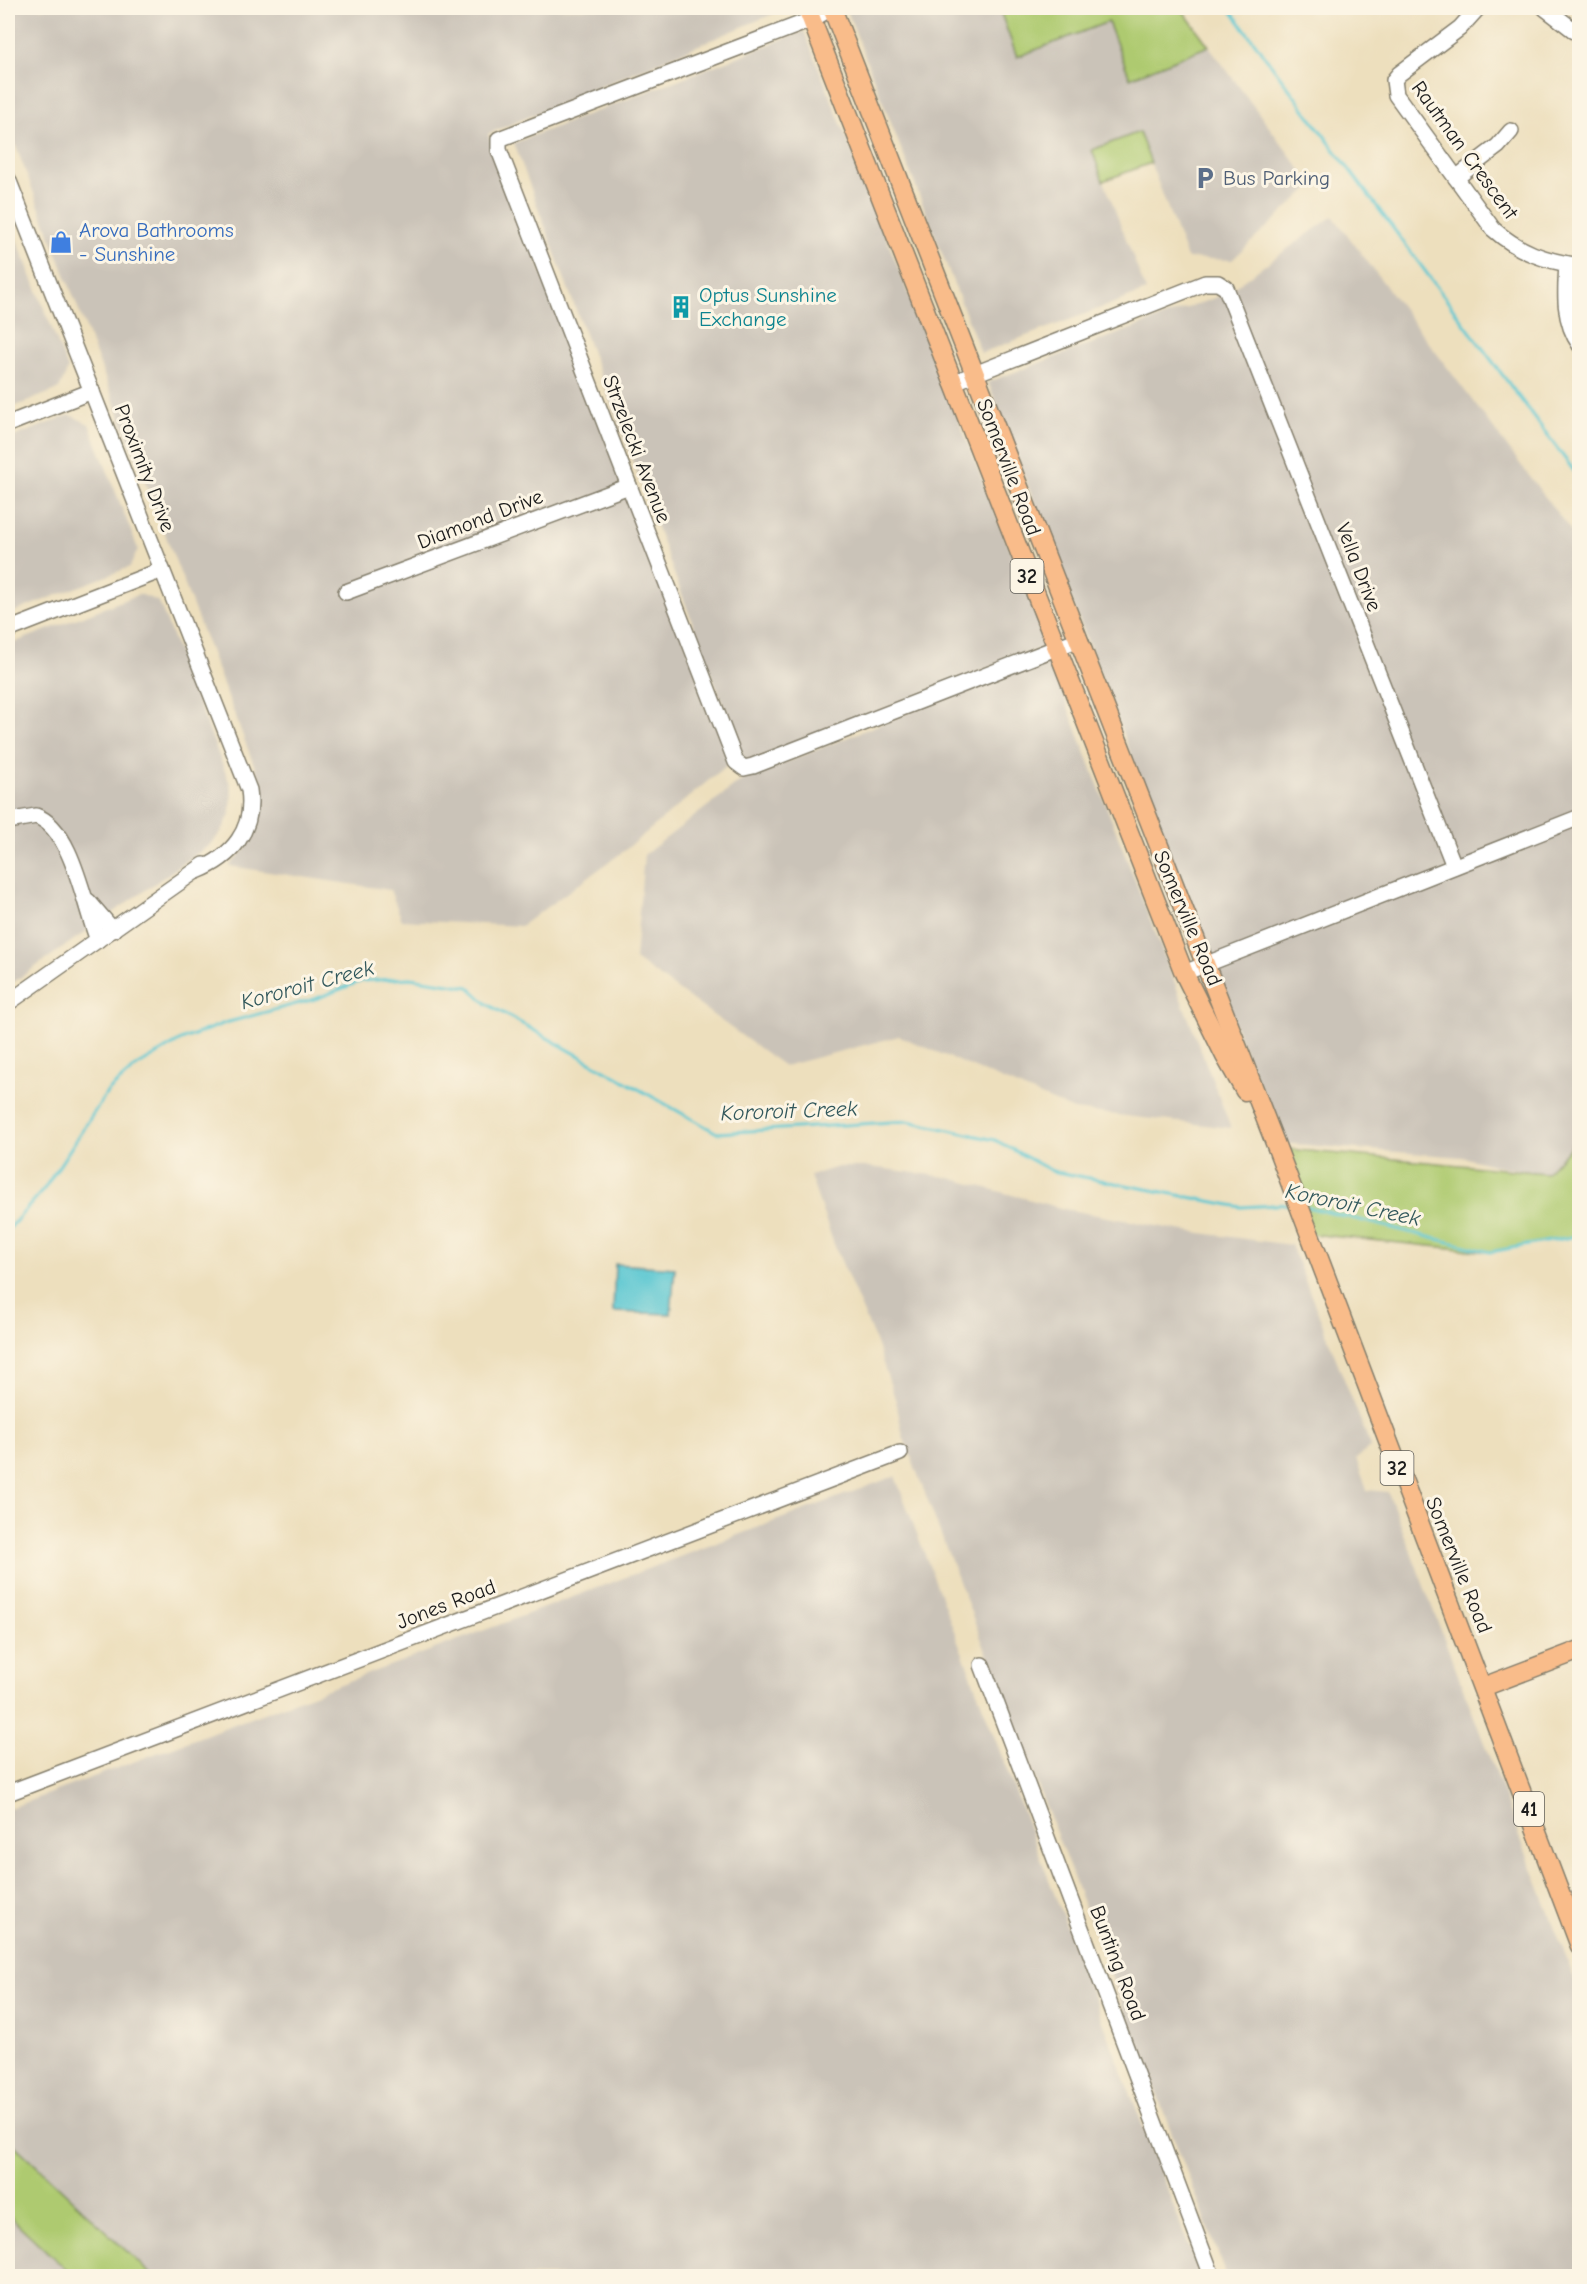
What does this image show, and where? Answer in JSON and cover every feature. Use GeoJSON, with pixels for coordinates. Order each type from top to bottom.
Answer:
{"type":"FeatureCollection","features":[{"type":"Feature","properties":{"kind":"main road","name":"Somerville Road"},"geometry":{"type":"LineString","coordinates":[[832,8],[1271,1133],[1394,1462],[1483,1687],[1580,1946]]}},
{"type":"Feature","properties":{"kind":"main road","name":"Somerville Road"},"geometry":{"type":"LineString","coordinates":[[809,14],[1184,973],[1225,1056],[1271,1133]]}},
{"type":"Feature","properties":{"kind":"main road"},"geometry":{"type":"LineString","coordinates":[[1483,1687],[1580,1650]]}},
{"type":"Feature","properties":{"kind":"street","name":"Strzelecki Avenue"},"geometry":{"type":"LineString","coordinates":[[832,8],[809,14],[499,140],[499,150],[736,762],[744,768],[1056,650],[1079,639]]}},
{"type":"Feature","properties":{"kind":"street","name":"Rautman Crescent"},"geometry":{"type":"LineString","coordinates":[[1478,8],[1460,28],[1394,80],[1396,94],[1493,229],[1512,246],[1543,260],[1573,265]]}},
{"type":"Feature","properties":{"kind":"street"},"geometry":{"type":"LineString","coordinates":[[1545,8],[1580,35]]}},
{"type":"Feature","properties":{"kind":"street"},"geometry":{"type":"LineString","coordinates":[[1456,178],[1498,147],[1511,131]]}},
{"type":"Feature","properties":{"kind":"street","name":"Proximity Drive"},"geometry":{"type":"LineString","coordinates":[[8,1003],[197,871],[226,842],[236,827],[241,808],[241,773],[92,391],[13,206],[9,186]]}},
{"type":"Feature","properties":{"kind":"street"},"geometry":{"type":"LineString","coordinates":[[1573,265],[1566,313],[1569,326],[1580,345]]}},
{"type":"Feature","properties":{"kind":"street","name":"Vella Drive"},"geometry":{"type":"LineString","coordinates":[[952,383],[1205,283],[1218,283],[1226,288],[1454,866]]}},
{"type":"Feature","properties":{"kind":"street"},"geometry":{"type":"LineString","coordinates":[[8,424],[92,391]]}},
{"type":"Feature","properties":{"kind":"street","name":"Diamond Drive"},"geometry":{"type":"LineString","coordinates":[[346,592],[629,486]]}},
{"type":"Feature","properties":{"kind":"street"},"geometry":{"type":"LineString","coordinates":[[8,630],[162,570]]}},
{"type":"Feature","properties":{"kind":"street"},"geometry":{"type":"LineString","coordinates":[[8,821],[36,816],[53,826],[60,836],[98,940]]}},
{"type":"Feature","properties":{"kind":"street"},"geometry":{"type":"LineString","coordinates":[[1184,973],[1580,817]]}},
{"type":"Feature","properties":{"kind":"street"},"geometry":{"type":"LineString","coordinates":[[84,897],[113,930]]}},
{"type":"Feature","properties":{"kind":"street","name":"Jones Road"},"geometry":{"type":"LineString","coordinates":[[8,1793],[900,1453]]}},
{"type":"Feature","properties":{"kind":"street","name":"Bunting Road"},"geometry":{"type":"LineString","coordinates":[[982,1665],[1212,2277]]}},
{"type":"Feature","properties":{"kind":"shaded area"},"geometry":{"type":"Polygon","coordinates":[[[8,8],[787,8],[488,134],[732,761],[624,851],[521,926],[402,920],[390,890],[229,866],[246,848],[258,825],[262,801],[258,775],[8,126],[8,8]]]}},
{"type":"Feature","properties":{"kind":"shaded area"},"geometry":{"type":"Polygon","coordinates":[[[846,8],[999,8],[1018,57],[1108,22],[1130,78],[1209,46],[1312,185],[1232,260],[1187,258],[1139,133],[1092,150],[1146,291],[981,353],[846,8]]]}},
{"type":"Feature","properties":{"kind":"shaded area"},"geometry":{"type":"Polygon","coordinates":[[[804,31],[1048,645],[745,764],[514,143],[804,31]]]}},
{"type":"Feature","properties":{"kind":"shaded area"},"geometry":{"type":"Polygon","coordinates":[[[1333,216],[1579,542],[1579,1123],[1568,1150],[1546,1173],[1501,1167],[1462,1157],[1280,1143],[988,382],[1225,294],[1333,216]]]}},
{"type":"Feature","properties":{"kind":"shaded area"},"geometry":{"type":"Polygon","coordinates":[[[8,228],[13,230],[68,369],[59,389],[8,409],[8,228]]]}},
{"type":"Feature","properties":{"kind":"shaded area"},"geometry":{"type":"Polygon","coordinates":[[[70,415],[89,424],[138,549],[130,567],[8,614],[8,439],[70,415]]]}},
{"type":"Feature","properties":{"kind":"shaded area"},"geometry":{"type":"Polygon","coordinates":[[[140,594],[159,602],[230,784],[232,796],[230,814],[222,831],[211,844],[8,986],[8,645],[140,594]]]}},
{"type":"Feature","properties":{"kind":"shaded area"},"geometry":{"type":"Polygon","coordinates":[[[1048,656],[1231,1128],[1074,1110],[899,1036],[784,1066],[635,959],[644,855],[742,780],[1048,656]]]}},
{"type":"Feature","properties":{"kind":"shaded area"},"geometry":{"type":"Polygon","coordinates":[[[838,1167],[870,1167],[946,1177],[1064,1209],[1178,1230],[1291,1245],[1371,1447],[1356,1459],[1367,1490],[1388,1492],[1579,1991],[1579,2276],[1227,2276],[903,1436],[896,1401],[875,1340],[834,1244],[810,1176],[838,1167]]]}},
{"type":"Feature","properties":{"kind":"shaded area"},"geometry":{"type":"Polygon","coordinates":[[[895,1476],[1200,2276],[153,2276],[8,2139],[8,1809],[895,1476]]]}},
{"type":"Feature","properties":{"kind":"shaded area"},"geometry":{"type":"Polygon","coordinates":[[[8,2215],[73,2276],[8,2276],[8,2215]]]}},
{"type":"Feature","properties":{"kind":"green space"},"geometry":{"type":"Polygon","coordinates":[[[999,8],[1181,8],[1209,46],[1130,78],[1108,22],[1017,57],[999,8]]]}},
{"type":"Feature","properties":{"kind":"green space"},"geometry":{"type":"Polygon","coordinates":[[[1139,132],[1151,163],[1103,181],[1092,150],[1139,132]]]}},
{"type":"Feature","properties":{"kind":"green space"},"geometry":{"type":"Polygon","coordinates":[[[1579,1132],[1579,1232],[1576,1236],[1490,1252],[1310,1234],[1277,1148],[1546,1173],[1568,1150],[1579,1132]]]}},
{"type":"Feature","properties":{"kind":"green space"},"geometry":{"type":"Polygon","coordinates":[[[8,2139],[153,2276],[73,2276],[8,2215],[8,2139]]]}},
{"type":"Feature","properties":{"kind":"water"},"geometry":{"type":"Polygon","coordinates":[[[615,1264],[675,1268],[671,1314],[613,1312],[615,1264]]]}},
{"type":"Feature","properties":{"kind":"waterway"},"geometry":{"type":"LineString","coordinates":[[1229,8],[1580,479]]}},
{"type":"Feature","properties":{"kind":"waterway","name":"Kororoit Creek"},"geometry":{"type":"LineString","coordinates":[[8,1230],[44,1189],[108,1091],[137,1066],[181,1040],[225,1023],[315,999],[361,981],[410,978],[469,987],[487,1004],[717,1133],[908,1121],[995,1140],[1052,1171],[1241,1207],[1292,1204]]}},
{"type":"Feature","properties":{"kind":"waterway","name":"Kororoit Creek"},"geometry":{"type":"LineString","coordinates":[[1307,1207],[1490,1252],[1577,1236],[1580,1233]]}},
{"type":"Feature","properties":{"kind":"place","name":"Bus Parking"},"geometry":{"type":"Point","coordinates":[1205,178]}},
{"type":"Feature","properties":{"kind":"place","name":"Arova Bathrooms - Sunshine"},"geometry":{"type":"Point","coordinates":[61,242]}},
{"type":"Feature","properties":{"kind":"place","name":"Optus Sunshine Exchange"},"geometry":{"type":"Point","coordinates":[681,307]}}]}
